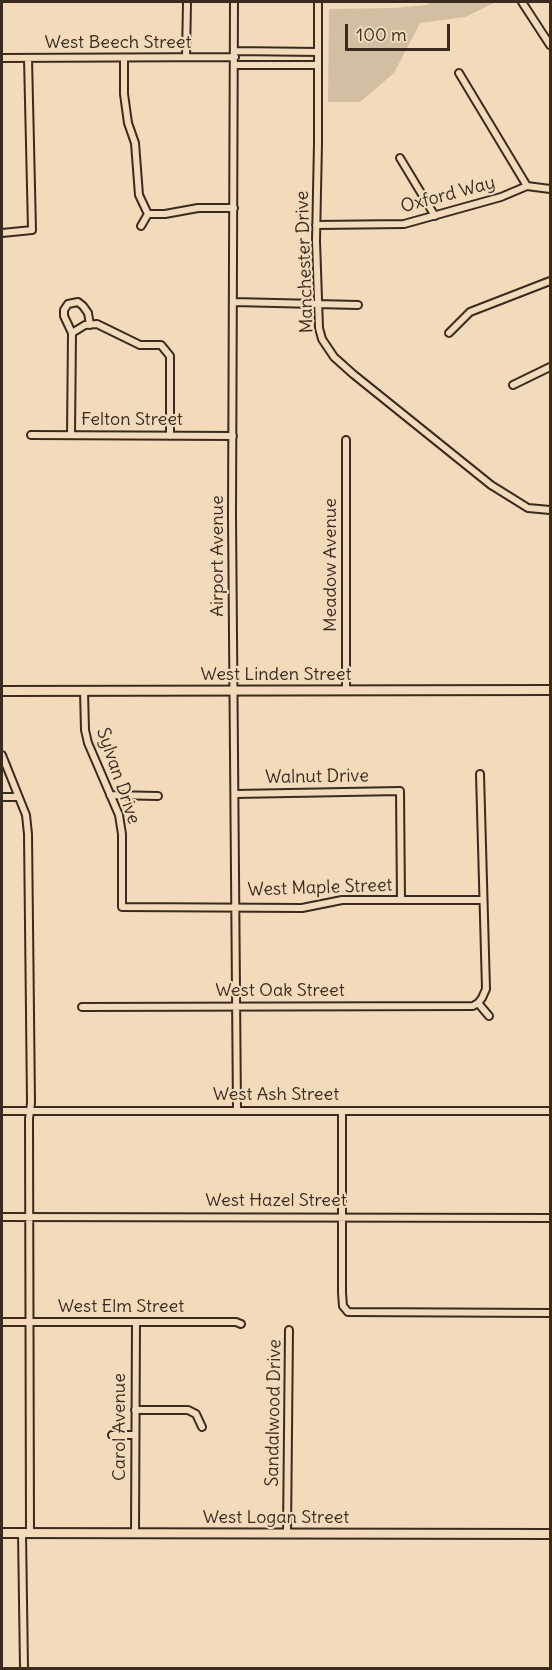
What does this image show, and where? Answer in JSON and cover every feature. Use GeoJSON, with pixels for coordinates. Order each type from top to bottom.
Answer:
{"type":"FeatureCollection","features":[{"type":"Feature","properties":{"kind":"street"},"geometry":{"type":"LineString","coordinates":[[186,57],[188,2]]}},
{"type":"Feature","properties":{"kind":"street","name":"Airport Avenue"},"geometry":{"type":"LineString","coordinates":[[234,2],[233,436],[237,1110]]}},
{"type":"Feature","properties":{"kind":"street","name":"Manchester Drive"},"geometry":{"type":"LineString","coordinates":[[318,2],[316,225],[318,305],[322,339],[334,357],[352,374],[491,485],[528,508],[550,510]]}},
{"type":"Feature","properties":{"kind":"street"},"geometry":{"type":"LineString","coordinates":[[522,2],[550,45]]}},
{"type":"Feature","properties":{"kind":"street","name":"West Beech Street"},"geometry":{"type":"LineString","coordinates":[[2,58],[186,57],[318,51]]}},
{"type":"Feature","properties":{"kind":"street"},"geometry":{"type":"LineString","coordinates":[[2,233],[32,230],[28,58]]}},
{"type":"Feature","properties":{"kind":"street"},"geometry":{"type":"LineString","coordinates":[[124,58],[124,94],[128,123],[135,142],[139,195],[148,214]]}},
{"type":"Feature","properties":{"kind":"street"},"geometry":{"type":"LineString","coordinates":[[234,65],[318,65]]}},
{"type":"Feature","properties":{"kind":"street"},"geometry":{"type":"LineString","coordinates":[[459,73],[527,186]]}},
{"type":"Feature","properties":{"kind":"street"},"geometry":{"type":"LineString","coordinates":[[400,158],[435,216]]}},
{"type":"Feature","properties":{"kind":"street","name":"Oxford Way"},"geometry":{"type":"LineString","coordinates":[[316,225],[404,224],[501,197],[527,186],[550,189]]}},
{"type":"Feature","properties":{"kind":"street"},"geometry":{"type":"LineString","coordinates":[[148,214],[165,214],[198,208],[234,208]]}},
{"type":"Feature","properties":{"kind":"street"},"geometry":{"type":"LineString","coordinates":[[141,226],[148,214]]}},
{"type":"Feature","properties":{"kind":"street"},"geometry":{"type":"LineString","coordinates":[[448,333],[470,312],[550,281]]}},
{"type":"Feature","properties":{"kind":"street"},"geometry":{"type":"LineString","coordinates":[[71,435],[72,333],[64,316],[64,310],[68,304],[78,302],[83,306],[88,313],[90,325]]}},
{"type":"Feature","properties":{"kind":"street"},"geometry":{"type":"LineString","coordinates":[[234,302],[358,305]]}},
{"type":"Feature","properties":{"kind":"street"},"geometry":{"type":"LineString","coordinates":[[72,333],[97,324],[140,345],[161,345],[170,356],[170,435]]}},
{"type":"Feature","properties":{"kind":"street"},"geometry":{"type":"LineString","coordinates":[[513,385],[550,367]]}},
{"type":"Feature","properties":{"kind":"street","name":"Felton Street"},"geometry":{"type":"LineString","coordinates":[[32,435],[233,436]]}},
{"type":"Feature","properties":{"kind":"street","name":"Meadow Avenue"},"geometry":{"type":"LineString","coordinates":[[346,440],[346,689]]}},
{"type":"Feature","properties":{"kind":"street","name":"West Linden Street"},"geometry":{"type":"LineString","coordinates":[[2,691],[550,690]]}},
{"type":"Feature","properties":{"kind":"street","name":"Sylvan Drive"},"geometry":{"type":"LineString","coordinates":[[84,691],[85,730],[88,742],[119,815],[122,834],[122,907]]}},
{"type":"Feature","properties":{"kind":"street"},"geometry":{"type":"LineString","coordinates":[[2,755],[26,815],[28,834],[30,1322],[24,1668]]}},
{"type":"Feature","properties":{"kind":"street"},"geometry":{"type":"LineString","coordinates":[[480,774],[486,990],[478,1003],[489,1016]]}},
{"type":"Feature","properties":{"kind":"street","name":"Walnut Drive"},"geometry":{"type":"LineString","coordinates":[[234,794],[400,791],[401,900]]}},
{"type":"Feature","properties":{"kind":"street"},"geometry":{"type":"LineString","coordinates":[[110,795],[158,795]]}},
{"type":"Feature","properties":{"kind":"street"},"geometry":{"type":"LineString","coordinates":[[2,797],[18,797]]}},
{"type":"Feature","properties":{"kind":"street","name":"West Maple Street"},"geometry":{"type":"LineString","coordinates":[[122,907],[302,908],[342,900],[483,900]]}},
{"type":"Feature","properties":{"kind":"street","name":"West Oak Street"},"geometry":{"type":"LineString","coordinates":[[82,1007],[473,1005],[478,1003]]}},
{"type":"Feature","properties":{"kind":"street","name":"West Ash Street"},"geometry":{"type":"LineString","coordinates":[[2,1111],[550,1111]]}},
{"type":"Feature","properties":{"kind":"street"},"geometry":{"type":"LineString","coordinates":[[342,1111],[342,1293],[343,1306],[348,1312],[550,1313]]}},
{"type":"Feature","properties":{"kind":"street","name":"West Hazel Street"},"geometry":{"type":"LineString","coordinates":[[2,1217],[550,1218]]}},
{"type":"Feature","properties":{"kind":"street","name":"West Elm Street"},"geometry":{"type":"LineString","coordinates":[[2,1322],[236,1322],[241,1324]]}},
{"type":"Feature","properties":{"kind":"street","name":"Carol Avenue"},"geometry":{"type":"LineString","coordinates":[[135,1533],[136,1322]]}},
{"type":"Feature","properties":{"kind":"street","name":"Sandalwood Drive"},"geometry":{"type":"LineString","coordinates":[[287,1533],[290,1330]]}},
{"type":"Feature","properties":{"kind":"street"},"geometry":{"type":"LineString","coordinates":[[135,1410],[188,1410],[196,1414],[202,1427]]}},
{"type":"Feature","properties":{"kind":"street"},"geometry":{"type":"LineString","coordinates":[[112,1435],[135,1435]]}},
{"type":"Feature","properties":{"kind":"street","name":"West Logan Street"},"geometry":{"type":"LineString","coordinates":[[2,1533],[550,1533]]}},
{"type":"Feature","properties":{"kind":"shaded area"},"geometry":{"type":"Polygon","coordinates":[[[430,2],[496,2],[465,17],[420,23],[394,73],[360,102],[328,102],[329,9],[395,8],[427,5],[430,2]]]}}]}
